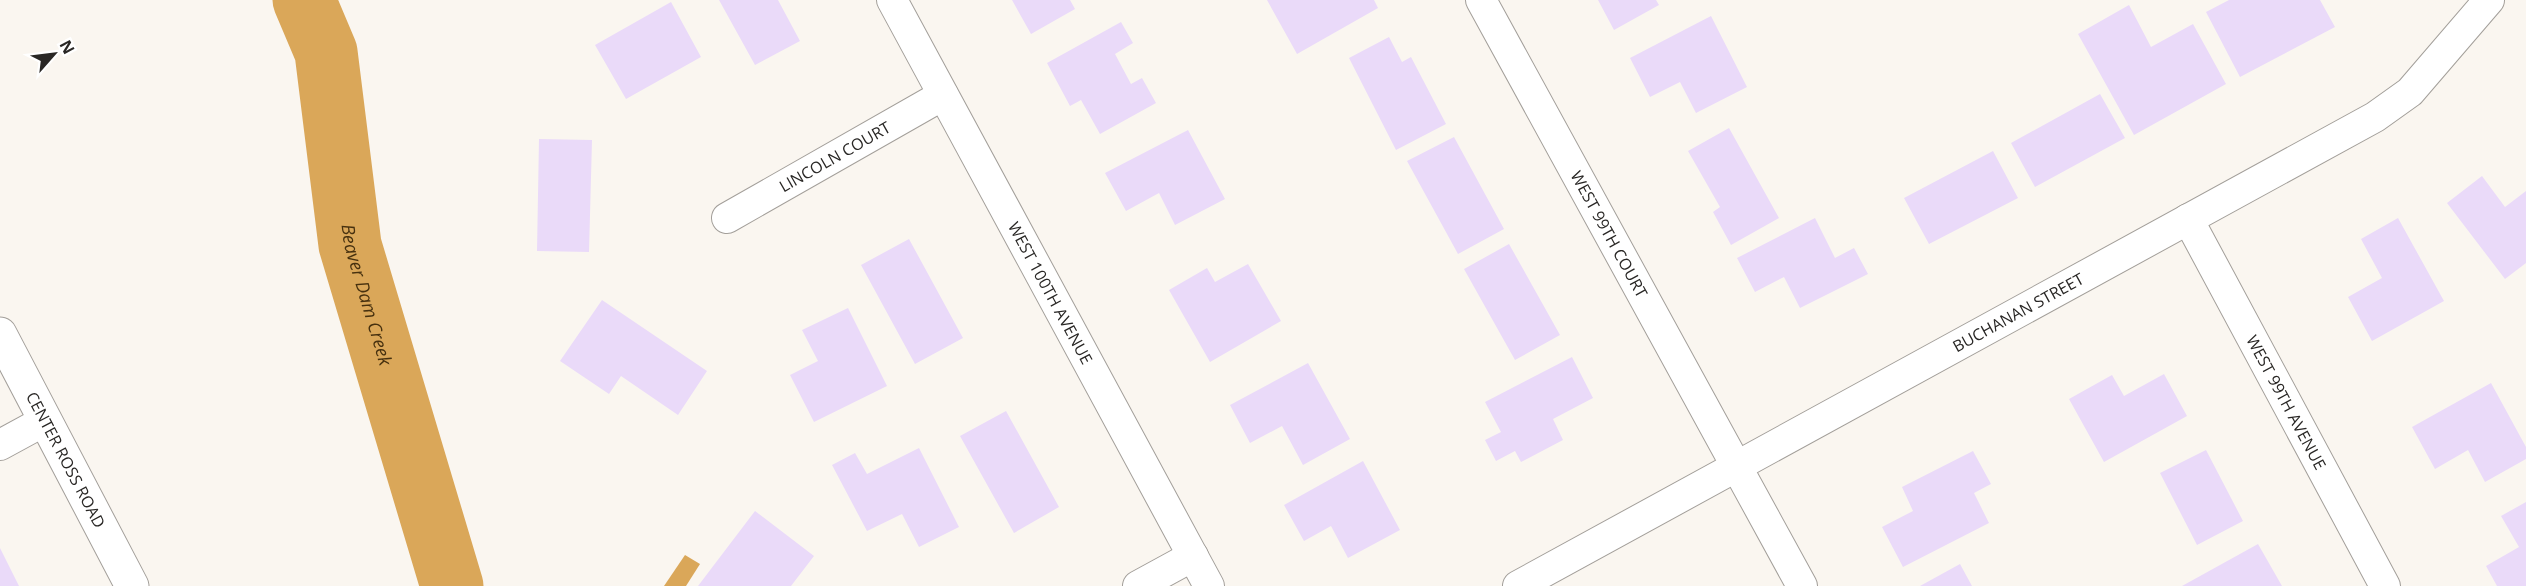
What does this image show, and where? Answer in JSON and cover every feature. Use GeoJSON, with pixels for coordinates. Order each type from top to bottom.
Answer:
{"type":"FeatureCollection","features":[{"type":"Feature","properties":{"kind":"street","name":"WEST 100TH AVENUE"},"geometry":{"type":"LineString","coordinates":[[892,0],[1209,586]]}},
{"type":"Feature","properties":{"kind":"street","name":"WEST 99TH COURT"},"geometry":{"type":"LineString","coordinates":[[1481,0],[1802,586]]}},
{"type":"Feature","properties":{"kind":"street","name":"BUCHANAN STREET"},"geometry":{"type":"LineString","coordinates":[[1518,586],[2374,117],[2410,92],[2489,0]]}},
{"type":"Feature","properties":{"kind":"street","name":"LINCOLN COURT"},"geometry":{"type":"LineString","coordinates":[[728,218],[943,95]]}},
{"type":"Feature","properties":{"kind":"street","name":"WEST 99TH AVENUE"},"geometry":{"type":"LineString","coordinates":[[2188,219],[2385,586]]}},
{"type":"Feature","properties":{"kind":"street","name":"CENTER ROSS ROAD"},"geometry":{"type":"LineString","coordinates":[[0,334],[132,586]]}},
{"type":"Feature","properties":{"kind":"street"},"geometry":{"type":"LineString","coordinates":[[0,445],[45,420]]}},
{"type":"Feature","properties":{"kind":"street"},"geometry":{"type":"LineString","coordinates":[[1138,586],[1193,556]]}},
{"type":"Feature","properties":{"kind":"shaded area"},"geometry":{"type":"Polygon","coordinates":[[[685,555],[700,564],[686,586],[664,586],[685,555]]]}},
{"type":"Feature","properties":{"kind":"building"},"geometry":{"type":"Polygon","coordinates":[[[719,0],[778,0],[800,41],[755,65],[719,0]]]}},
{"type":"Feature","properties":{"kind":"building"},"geometry":{"type":"Polygon","coordinates":[[[1012,0],[1070,0],[1075,9],[1031,34],[1012,0]]]}},
{"type":"Feature","properties":{"kind":"building"},"geometry":{"type":"Polygon","coordinates":[[[1267,0],[1374,0],[1378,8],[1297,54],[1267,0]]]}},
{"type":"Feature","properties":{"kind":"building"},"geometry":{"type":"Polygon","coordinates":[[[1598,0],[1656,0],[1659,5],[1614,30],[1598,0]]]}},
{"type":"Feature","properties":{"kind":"building"},"geometry":{"type":"Polygon","coordinates":[[[2229,0],[2320,0],[2335,27],[2240,77],[2206,12],[2229,0]]]}},
{"type":"Feature","properties":{"kind":"building"},"geometry":{"type":"Polygon","coordinates":[[[671,2],[701,57],[626,99],[595,45],[671,2]]]}},
{"type":"Feature","properties":{"kind":"building"},"geometry":{"type":"Polygon","coordinates":[[[2129,5],[2151,47],[2193,24],[2226,84],[2134,135],[2078,34],[2129,5]]]}},
{"type":"Feature","properties":{"kind":"building"},"geometry":{"type":"Polygon","coordinates":[[[1711,16],[1747,87],[1696,113],[1680,82],[1650,97],[1630,58],[1711,16]]]}},
{"type":"Feature","properties":{"kind":"building"},"geometry":{"type":"Polygon","coordinates":[[[1121,22],[1133,43],[1115,54],[1131,84],[1142,78],[1156,103],[1100,134],[1081,100],[1070,106],[1047,63],[1121,22]]]}},
{"type":"Feature","properties":{"kind":"building"},"geometry":{"type":"Polygon","coordinates":[[[1389,37],[1402,62],[1411,57],[1446,124],[1396,150],[1349,58],[1389,37]]]}},
{"type":"Feature","properties":{"kind":"building"},"geometry":{"type":"Polygon","coordinates":[[[2100,94],[2125,138],[2035,187],[2011,143],[2100,94]]]}},
{"type":"Feature","properties":{"kind":"building"},"geometry":{"type":"Polygon","coordinates":[[[1729,128],[1779,218],[1731,245],[1713,212],[1720,207],[1688,151],[1729,128]]]}},
{"type":"Feature","properties":{"kind":"building"},"geometry":{"type":"Polygon","coordinates":[[[1188,130],[1225,199],[1175,225],[1159,193],[1126,211],[1105,173],[1188,130]]]}},
{"type":"Feature","properties":{"kind":"building"},"geometry":{"type":"Polygon","coordinates":[[[1454,137],[1504,229],[1458,254],[1407,161],[1454,137]]]}},
{"type":"Feature","properties":{"kind":"building"},"geometry":{"type":"Polygon","coordinates":[[[539,139],[592,140],[589,252],[537,251],[539,139]]]}},
{"type":"Feature","properties":{"kind":"building"},"geometry":{"type":"Polygon","coordinates":[[[1993,151],[2018,198],[1929,244],[1904,198],[1993,151]]]}},
{"type":"Feature","properties":{"kind":"building"},"geometry":{"type":"Polygon","coordinates":[[[2482,176],[2505,207],[2526,191],[2526,263],[2505,279],[2447,203],[2482,176]]]}},
{"type":"Feature","properties":{"kind":"building"},"geometry":{"type":"Polygon","coordinates":[[[1815,218],[1835,258],[1854,248],[1868,274],[1800,308],[1784,277],[1755,292],[1737,258],[1815,218]]]}},
{"type":"Feature","properties":{"kind":"building"},"geometry":{"type":"Polygon","coordinates":[[[2398,218],[2444,301],[2372,341],[2348,297],[2382,278],[2361,239],[2398,218]]]}},
{"type":"Feature","properties":{"kind":"building"},"geometry":{"type":"Polygon","coordinates":[[[909,239],[963,338],[915,364],[861,265],[909,239]]]}},
{"type":"Feature","properties":{"kind":"building"},"geometry":{"type":"Polygon","coordinates":[[[1509,244],[1560,335],[1515,360],[1464,269],[1509,244]]]}},
{"type":"Feature","properties":{"kind":"building"},"geometry":{"type":"Polygon","coordinates":[[[1248,264],[1281,321],[1210,362],[1169,290],[1207,268],[1215,282],[1248,264]]]}},
{"type":"Feature","properties":{"kind":"building"},"geometry":{"type":"Polygon","coordinates":[[[602,300],[707,371],[678,415],[621,376],[609,394],[560,361],[602,300]]]}},
{"type":"Feature","properties":{"kind":"building"},"geometry":{"type":"Polygon","coordinates":[[[848,308],[887,386],[814,422],[790,375],[818,361],[802,330],[848,308]]]}},
{"type":"Feature","properties":{"kind":"building"},"geometry":{"type":"Polygon","coordinates":[[[1572,357],[1593,398],[1553,419],[1563,440],[1521,462],[1515,451],[1496,461],[1485,440],[1501,432],[1485,402],[1572,357]]]}},
{"type":"Feature","properties":{"kind":"building"},"geometry":{"type":"Polygon","coordinates":[[[1308,363],[1350,439],[1303,465],[1282,426],[1250,443],[1230,405],[1308,363]]]}},
{"type":"Feature","properties":{"kind":"building"},"geometry":{"type":"Polygon","coordinates":[[[2164,374],[2187,416],[2104,462],[2069,399],[2112,375],[2124,396],[2164,374]]]}},
{"type":"Feature","properties":{"kind":"building"},"geometry":{"type":"Polygon","coordinates":[[[2491,383],[2526,447],[2526,459],[2485,482],[2468,450],[2435,469],[2412,427],[2491,383]]]}},
{"type":"Feature","properties":{"kind":"building"},"geometry":{"type":"Polygon","coordinates":[[[1006,411],[1059,507],[1014,533],[960,436],[1006,411]]]}},
{"type":"Feature","properties":{"kind":"building"},"geometry":{"type":"Polygon","coordinates":[[[919,448],[959,527],[919,547],[902,514],[867,531],[832,465],[855,453],[867,474],[919,448]]]}},
{"type":"Feature","properties":{"kind":"building"},"geometry":{"type":"Polygon","coordinates":[[[2206,450],[2243,521],[2197,545],[2160,473],[2206,450]]]}},
{"type":"Feature","properties":{"kind":"building"},"geometry":{"type":"Polygon","coordinates":[[[1973,451],[1991,484],[1974,493],[1989,523],[1903,567],[1882,527],[1913,511],[1902,487],[1973,451]]]}},
{"type":"Feature","properties":{"kind":"building"},"geometry":{"type":"Polygon","coordinates":[[[1363,461],[1400,530],[1348,558],[1331,526],[1304,541],[1284,505],[1363,461]]]}},
{"type":"Feature","properties":{"kind":"building"},"geometry":{"type":"Polygon","coordinates":[[[2526,502],[2526,586],[2497,586],[2486,566],[2519,547],[2501,516],[2526,502]]]}},
{"type":"Feature","properties":{"kind":"building"},"geometry":{"type":"Polygon","coordinates":[[[755,511],[814,556],[791,586],[698,586],[755,511]]]}},
{"type":"Feature","properties":{"kind":"building"},"geometry":{"type":"Polygon","coordinates":[[[2258,544],[2282,586],[2182,586],[2258,544]]]}},
{"type":"Feature","properties":{"kind":"building"},"geometry":{"type":"Polygon","coordinates":[[[0,548],[19,586],[0,586],[0,548]]]}},
{"type":"Feature","properties":{"kind":"building"},"geometry":{"type":"Polygon","coordinates":[[[1960,564],[1972,586],[1920,586],[1960,564]]]}},
{"type":"Feature","properties":{"kind":"waterway","name":"Beaver Dam Creek"},"geometry":{"type":"LineString","coordinates":[[304,0],[326,52],[350,245],[452,586]]}}]}
